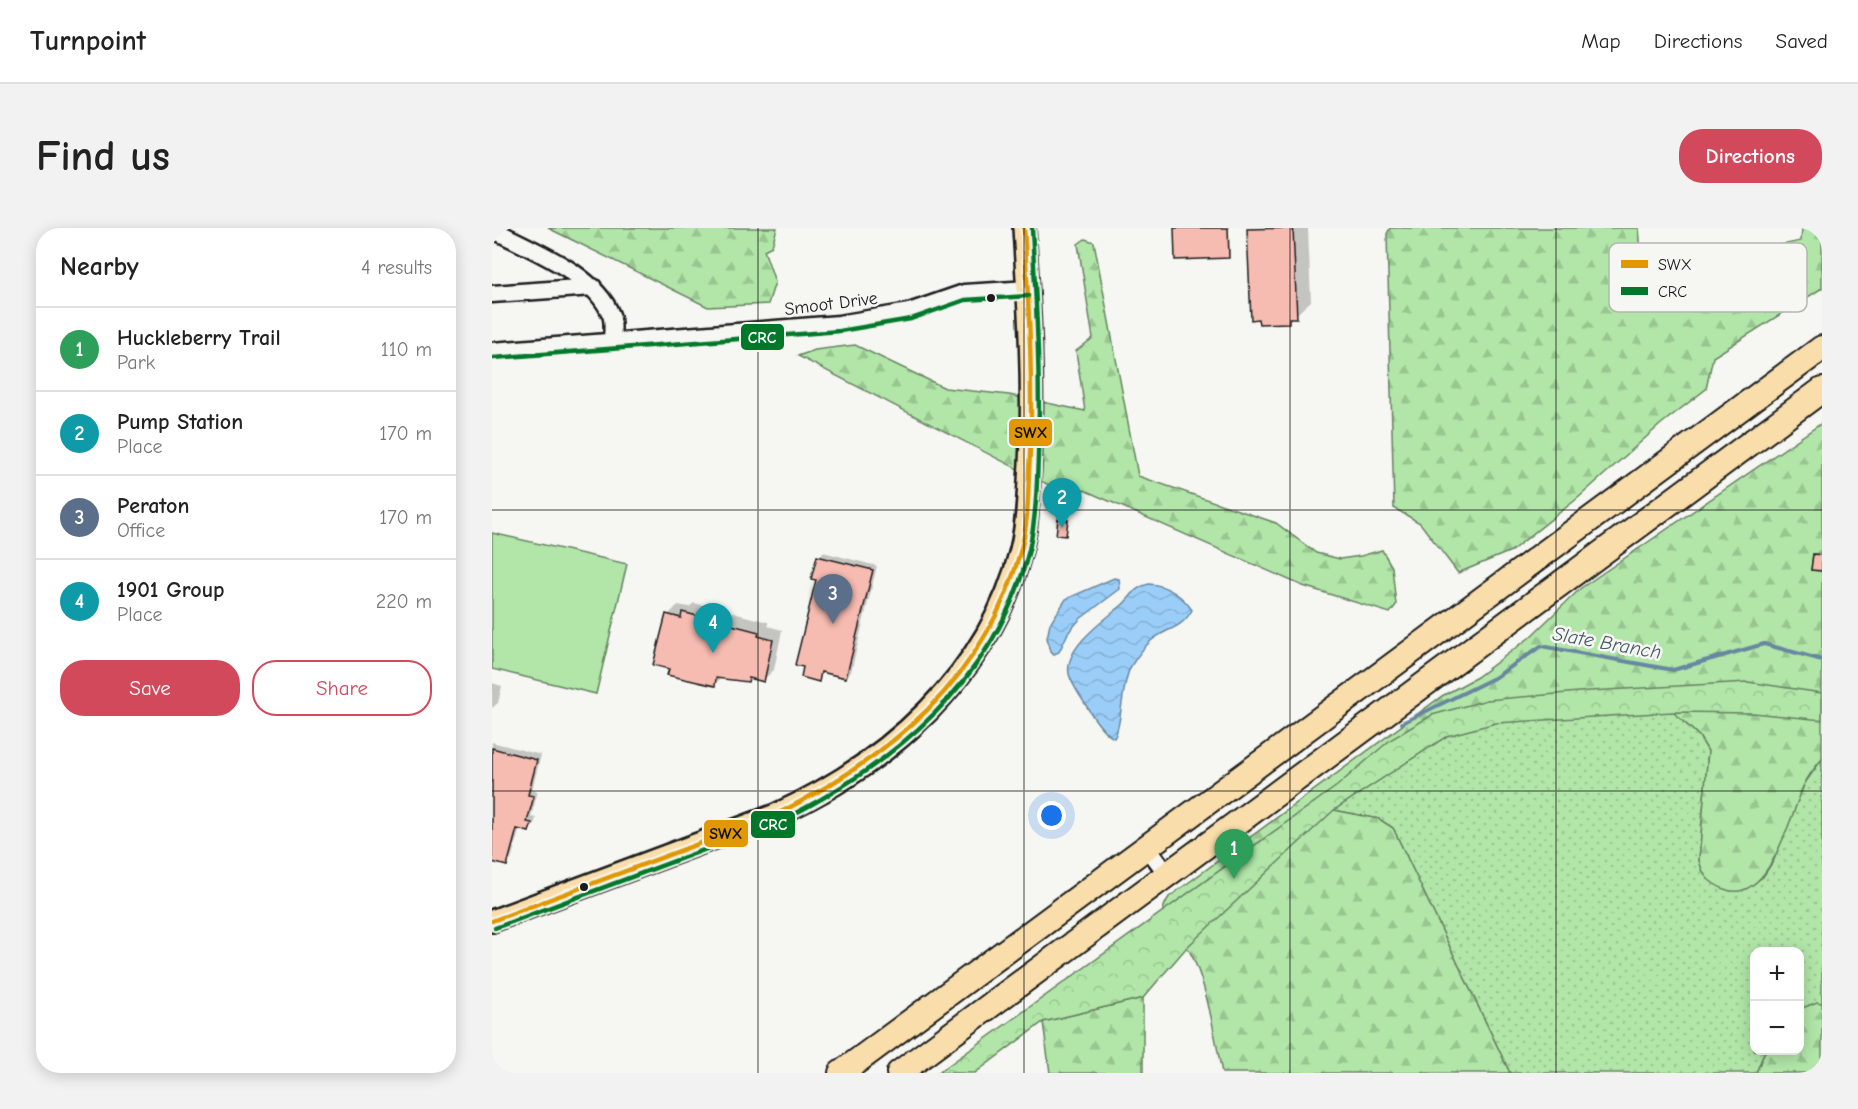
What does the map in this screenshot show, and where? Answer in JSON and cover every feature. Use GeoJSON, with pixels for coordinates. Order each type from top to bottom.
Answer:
{"type":"FeatureCollection","features":[{"type":"Feature","properties":{"kind":"highway"},"geometry":{"type":"LineString","coordinates":[[841,1073],[1822,348]]}},
{"type":"Feature","properties":{"kind":"highway"},"geometry":{"type":"LineString","coordinates":[[899,1073],[1822,390]]}},
{"type":"Feature","properties":{"kind":"main road"},"geometry":{"type":"LineString","coordinates":[[492,921],[773,816],[812,799],[877,758],[912,727],[950,687],[995,620],[1022,547],[1028,500],[1033,390],[1023,228]]}},
{"type":"Feature","properties":{"kind":"street"},"geometry":{"type":"LineString","coordinates":[[492,229],[560,265],[593,288],[612,316],[612,342]]}},
{"type":"Feature","properties":{"kind":"street"},"geometry":{"type":"LineString","coordinates":[[492,294],[593,288]]}},
{"type":"Feature","properties":{"kind":"street","name":"Smoot Drive"},"geometry":{"type":"LineString","coordinates":[[492,351],[839,324],[909,312],[964,293],[1028,289]]}},
{"type":"Feature","properties":{"kind":"street"},"geometry":{"type":"LineString","coordinates":[[1147,847],[1167,874]]}},
{"type":"Feature","properties":{"kind":"green space"},"geometry":{"type":"Polygon","coordinates":[[[548,228],[777,228],[772,246],[764,250],[775,282],[768,304],[708,307],[548,228]]]}},
{"type":"Feature","properties":{"kind":"green space"},"geometry":{"type":"Polygon","coordinates":[[[1390,228],[1639,228],[1640,243],[1609,243],[1609,312],[1784,312],[1713,357],[1706,389],[1661,424],[1578,498],[1511,551],[1458,573],[1420,523],[1394,508],[1387,234],[1390,228]]]}},
{"type":"Feature","properties":{"kind":"green space"},"geometry":{"type":"Polygon","coordinates":[[[1802,228],[1822,228],[1822,288],[1807,297],[1807,243],[1791,243],[1801,241],[1802,228]]]}},
{"type":"Feature","properties":{"kind":"green space"},"geometry":{"type":"Polygon","coordinates":[[[1085,239],[1094,242],[1138,476],[1276,523],[1316,553],[1340,559],[1382,550],[1392,567],[1396,605],[1390,613],[1303,586],[1084,490],[1078,500],[798,356],[815,350],[855,345],[945,388],[1009,395],[1085,411],[1076,351],[1093,338],[1078,244],[1085,239]]]}},
{"type":"Feature","properties":{"kind":"green space"},"geometry":{"type":"Polygon","coordinates":[[[1822,423],[1822,555],[1813,554],[1811,570],[1822,571],[1822,759],[1806,782],[1776,854],[1766,871],[1754,884],[1740,891],[1724,889],[1710,881],[1702,870],[1699,860],[1708,751],[1699,736],[1673,712],[1639,696],[1483,709],[1328,798],[1334,810],[1379,819],[1393,828],[1510,1073],[1222,1073],[1200,974],[1187,947],[1163,920],[1164,906],[1169,897],[1442,696],[1477,677],[1529,638],[1581,588],[1822,423]]]}},
{"type":"Feature","properties":{"kind":"green space"},"geometry":{"type":"Polygon","coordinates":[[[492,533],[627,564],[596,694],[492,669],[492,533]]]}},
{"type":"Feature","properties":{"kind":"green space"},"geometry":{"type":"Polygon","coordinates":[[[1748,682],[1822,693],[1822,720],[1753,713],[1673,712],[1496,723],[1447,736],[1334,810],[1187,947],[1143,998],[1043,1022],[975,1073],[938,1073],[1337,786],[1390,740],[1432,715],[1487,700],[1590,691],[1748,682]]]}},
{"type":"Feature","properties":{"kind":"green space"},"geometry":{"type":"Polygon","coordinates":[[[1673,712],[1699,736],[1708,751],[1699,860],[1702,869],[1710,881],[1721,885],[1746,888],[1763,877],[1774,860],[1805,783],[1822,759],[1822,1003],[1804,1008],[1804,947],[1750,947],[1750,1055],[1763,1055],[1756,1073],[1510,1073],[1393,828],[1379,819],[1334,810],[1441,718],[1673,712]]]}},
{"type":"Feature","properties":{"kind":"green space"},"geometry":{"type":"Polygon","coordinates":[[[1143,998],[1143,1073],[1050,1073],[1043,1022],[1143,998]]]}},
{"type":"Feature","properties":{"kind":"green space"},"geometry":{"type":"Polygon","coordinates":[[[1817,1002],[1822,1003],[1822,1073],[1756,1073],[1763,1055],[1804,1055],[1804,1007],[1817,1002]]]}},
{"type":"Feature","properties":{"kind":"water"},"geometry":{"type":"Polygon","coordinates":[[[1114,578],[1119,579],[1120,589],[1080,619],[1068,633],[1059,652],[1054,654],[1047,638],[1050,624],[1066,599],[1114,578]]]}},
{"type":"Feature","properties":{"kind":"water"},"geometry":{"type":"Polygon","coordinates":[[[1149,584],[1174,592],[1192,610],[1179,625],[1152,640],[1131,666],[1125,683],[1119,725],[1114,738],[1099,724],[1077,691],[1069,674],[1069,664],[1073,654],[1087,635],[1125,603],[1136,590],[1149,584]]]}},
{"type":"Feature","properties":{"kind":"building"},"geometry":{"type":"Polygon","coordinates":[[[1174,228],[1228,228],[1229,258],[1175,260],[1174,228]]]}},
{"type":"Feature","properties":{"kind":"building"},"geometry":{"type":"Polygon","coordinates":[[[1293,228],[1297,318],[1289,318],[1289,323],[1259,324],[1258,319],[1251,320],[1247,229],[1293,228]]]}},
{"type":"Feature","properties":{"kind":"building"},"geometry":{"type":"Polygon","coordinates":[[[1058,519],[1068,520],[1066,536],[1056,535],[1058,519]]]}},
{"type":"Feature","properties":{"kind":"building"},"geometry":{"type":"Polygon","coordinates":[[[1813,554],[1822,555],[1822,571],[1811,570],[1813,554]]]}},
{"type":"Feature","properties":{"kind":"building"},"geometry":{"type":"Polygon","coordinates":[[[817,556],[873,570],[846,678],[821,672],[819,682],[801,677],[803,667],[795,665],[816,580],[811,579],[817,556]]]}},
{"type":"Feature","properties":{"kind":"building"},"geometry":{"type":"Polygon","coordinates":[[[682,612],[759,632],[758,636],[773,640],[764,682],[749,678],[748,682],[716,678],[715,686],[667,675],[669,669],[653,665],[666,614],[681,618],[682,612]]]}},
{"type":"Feature","properties":{"kind":"building"},"geometry":{"type":"Polygon","coordinates":[[[492,748],[537,760],[528,795],[534,796],[527,822],[532,823],[529,832],[517,829],[507,866],[492,862],[492,748]]]}},
{"type":"Feature","properties":{"kind":"waterway","name":"Slate Branch"},"geometry":{"type":"LineString","coordinates":[[1402,723],[1496,677],[1541,646],[1673,670],[1764,644],[1822,660]]}},
{"type":"Feature","properties":{"kind":"transit line","name":"SWX"},"geometry":{"type":"LineString","coordinates":[[492,921],[773,816],[816,793],[893,741],[927,710],[958,676],[984,638],[1005,596],[1025,531],[1028,502],[1031,381],[1024,228]]}},
{"type":"Feature","properties":{"kind":"transit line","name":"CRC"},"geometry":{"type":"LineString","coordinates":[[495,928],[776,823],[819,801],[860,775],[898,746],[934,714],[965,679],[992,640],[1014,597],[1029,550],[1033,526],[1036,502],[1039,398],[1032,228]]}},
{"type":"Feature","properties":{"kind":"transit line","name":"CRC"},"geometry":{"type":"LineString","coordinates":[[493,358],[840,331],[911,319],[965,300],[1028,296]]}},
{"type":"Feature","properties":{"kind":"place","name":"Pump Station"},"geometry":{"type":"Point","coordinates":[1062,528]}},
{"type":"Feature","properties":{"kind":"place","name":"Peraton"},"geometry":{"type":"Point","coordinates":[833,624]}},
{"type":"Feature","properties":{"kind":"place","name":"1901 Group"},"geometry":{"type":"Point","coordinates":[713,653]}},
{"type":"Feature","properties":{"kind":"place","name":"Huckleberry Trail"},"geometry":{"type":"Point","coordinates":[1234,879]}}]}
